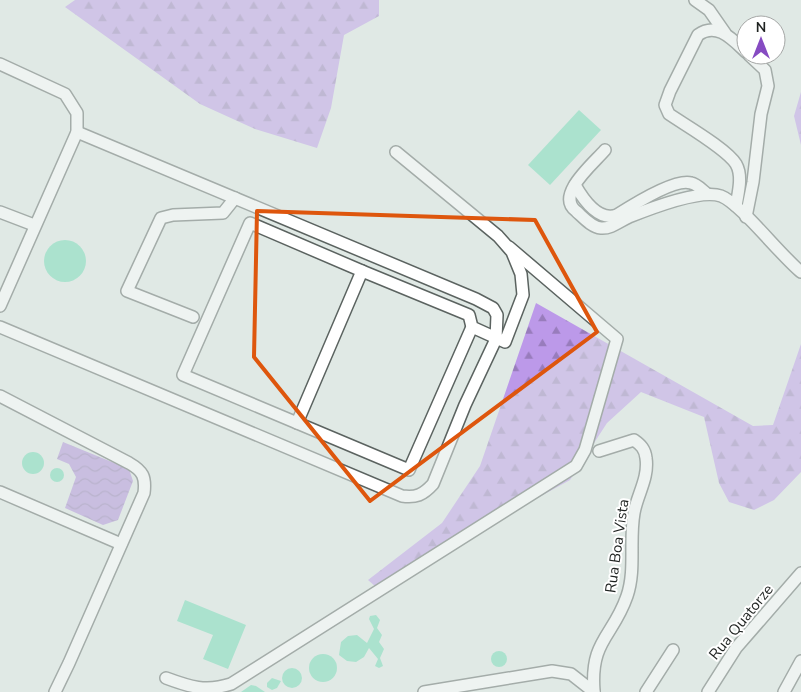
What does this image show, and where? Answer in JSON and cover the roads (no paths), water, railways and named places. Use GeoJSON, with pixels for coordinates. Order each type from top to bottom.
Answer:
{"type":"FeatureCollection","features":[{"type":"Feature","properties":{"kind":"street"},"geometry":{"type":"LineString","coordinates":[[696,0],[709,10],[725,33],[736,43]]}},
{"type":"Feature","properties":{"kind":"street"},"geometry":{"type":"LineString","coordinates":[[725,33],[710,30],[698,35],[665,105],[669,114],[727,154],[736,164],[739,187],[736,206]]}},
{"type":"Feature","properties":{"kind":"street"},"geometry":{"type":"LineString","coordinates":[[0,64],[65,94],[76,114],[77,132],[34,225],[0,306]]}},
{"type":"Feature","properties":{"kind":"street"},"geometry":{"type":"LineString","coordinates":[[746,217],[754,175],[761,114],[768,86],[765,70],[760,65]]}},
{"type":"Feature","properties":{"kind":"street"},"geometry":{"type":"LineString","coordinates":[[0,326],[402,496],[411,498],[426,492],[433,484],[465,405],[496,339],[497,315],[493,308],[476,299],[77,132]]}},
{"type":"Feature","properties":{"kind":"street"},"geometry":{"type":"LineString","coordinates":[[605,150],[575,185],[569,195],[570,204],[598,227],[607,228],[684,182],[696,185],[706,194]]}},
{"type":"Feature","properties":{"kind":"street"},"geometry":{"type":"LineString","coordinates":[[166,678],[202,691],[218,691],[231,684],[576,466],[586,450],[616,339],[396,152]]}},
{"type":"Feature","properties":{"kind":"street"},"geometry":{"type":"LineString","coordinates":[[639,208],[706,194],[720,196],[736,206],[801,272]]}},
{"type":"Feature","properties":{"kind":"street"},"geometry":{"type":"LineString","coordinates":[[193,317],[127,291],[161,218],[173,214],[223,213],[235,198]]}},
{"type":"Feature","properties":{"kind":"street"},"geometry":{"type":"LineString","coordinates":[[0,212],[34,225]]}},
{"type":"Feature","properties":{"kind":"street"},"geometry":{"type":"LineString","coordinates":[[250,223],[469,315],[472,327],[409,470],[183,375],[250,223]]}},
{"type":"Feature","properties":{"kind":"street"},"geometry":{"type":"LineString","coordinates":[[472,327],[505,342],[523,295],[521,274],[509,247]]}},
{"type":"Feature","properties":{"kind":"street"},"geometry":{"type":"LineString","coordinates":[[297,423],[362,271]]}},
{"type":"Feature","properties":{"kind":"street"},"geometry":{"type":"LineString","coordinates":[[0,396],[139,469],[145,483],[144,493],[70,664],[55,692]]}},
{"type":"Feature","properties":{"kind":"street","name":"Rua Boa Vista"},"geometry":{"type":"LineString","coordinates":[[594,691],[593,675],[597,650],[627,596],[632,563],[631,534],[634,512],[645,480],[646,458],[642,446],[634,440],[599,451]]}},
{"type":"Feature","properties":{"kind":"street"},"geometry":{"type":"LineString","coordinates":[[0,492],[121,544]]}},
{"type":"Feature","properties":{"kind":"street","name":"Rua Quatorze"},"geometry":{"type":"LineString","coordinates":[[708,692],[736,648],[801,573]]}},
{"type":"Feature","properties":{"kind":"street"},"geometry":{"type":"LineString","coordinates":[[646,692],[673,650]]}},
{"type":"Feature","properties":{"kind":"street"},"geometry":{"type":"LineString","coordinates":[[784,692],[801,661]]}},
{"type":"Feature","properties":{"kind":"street"},"geometry":{"type":"LineString","coordinates":[[424,692],[552,671],[571,674],[594,691]]}},
{"type":"Feature","properties":{"kind":"water"},"geometry":{"type":"Polygon","coordinates":[[[63,442],[129,469],[133,481],[118,520],[103,525],[65,508],[76,477],[69,464],[57,459],[63,442]]]}}]}
